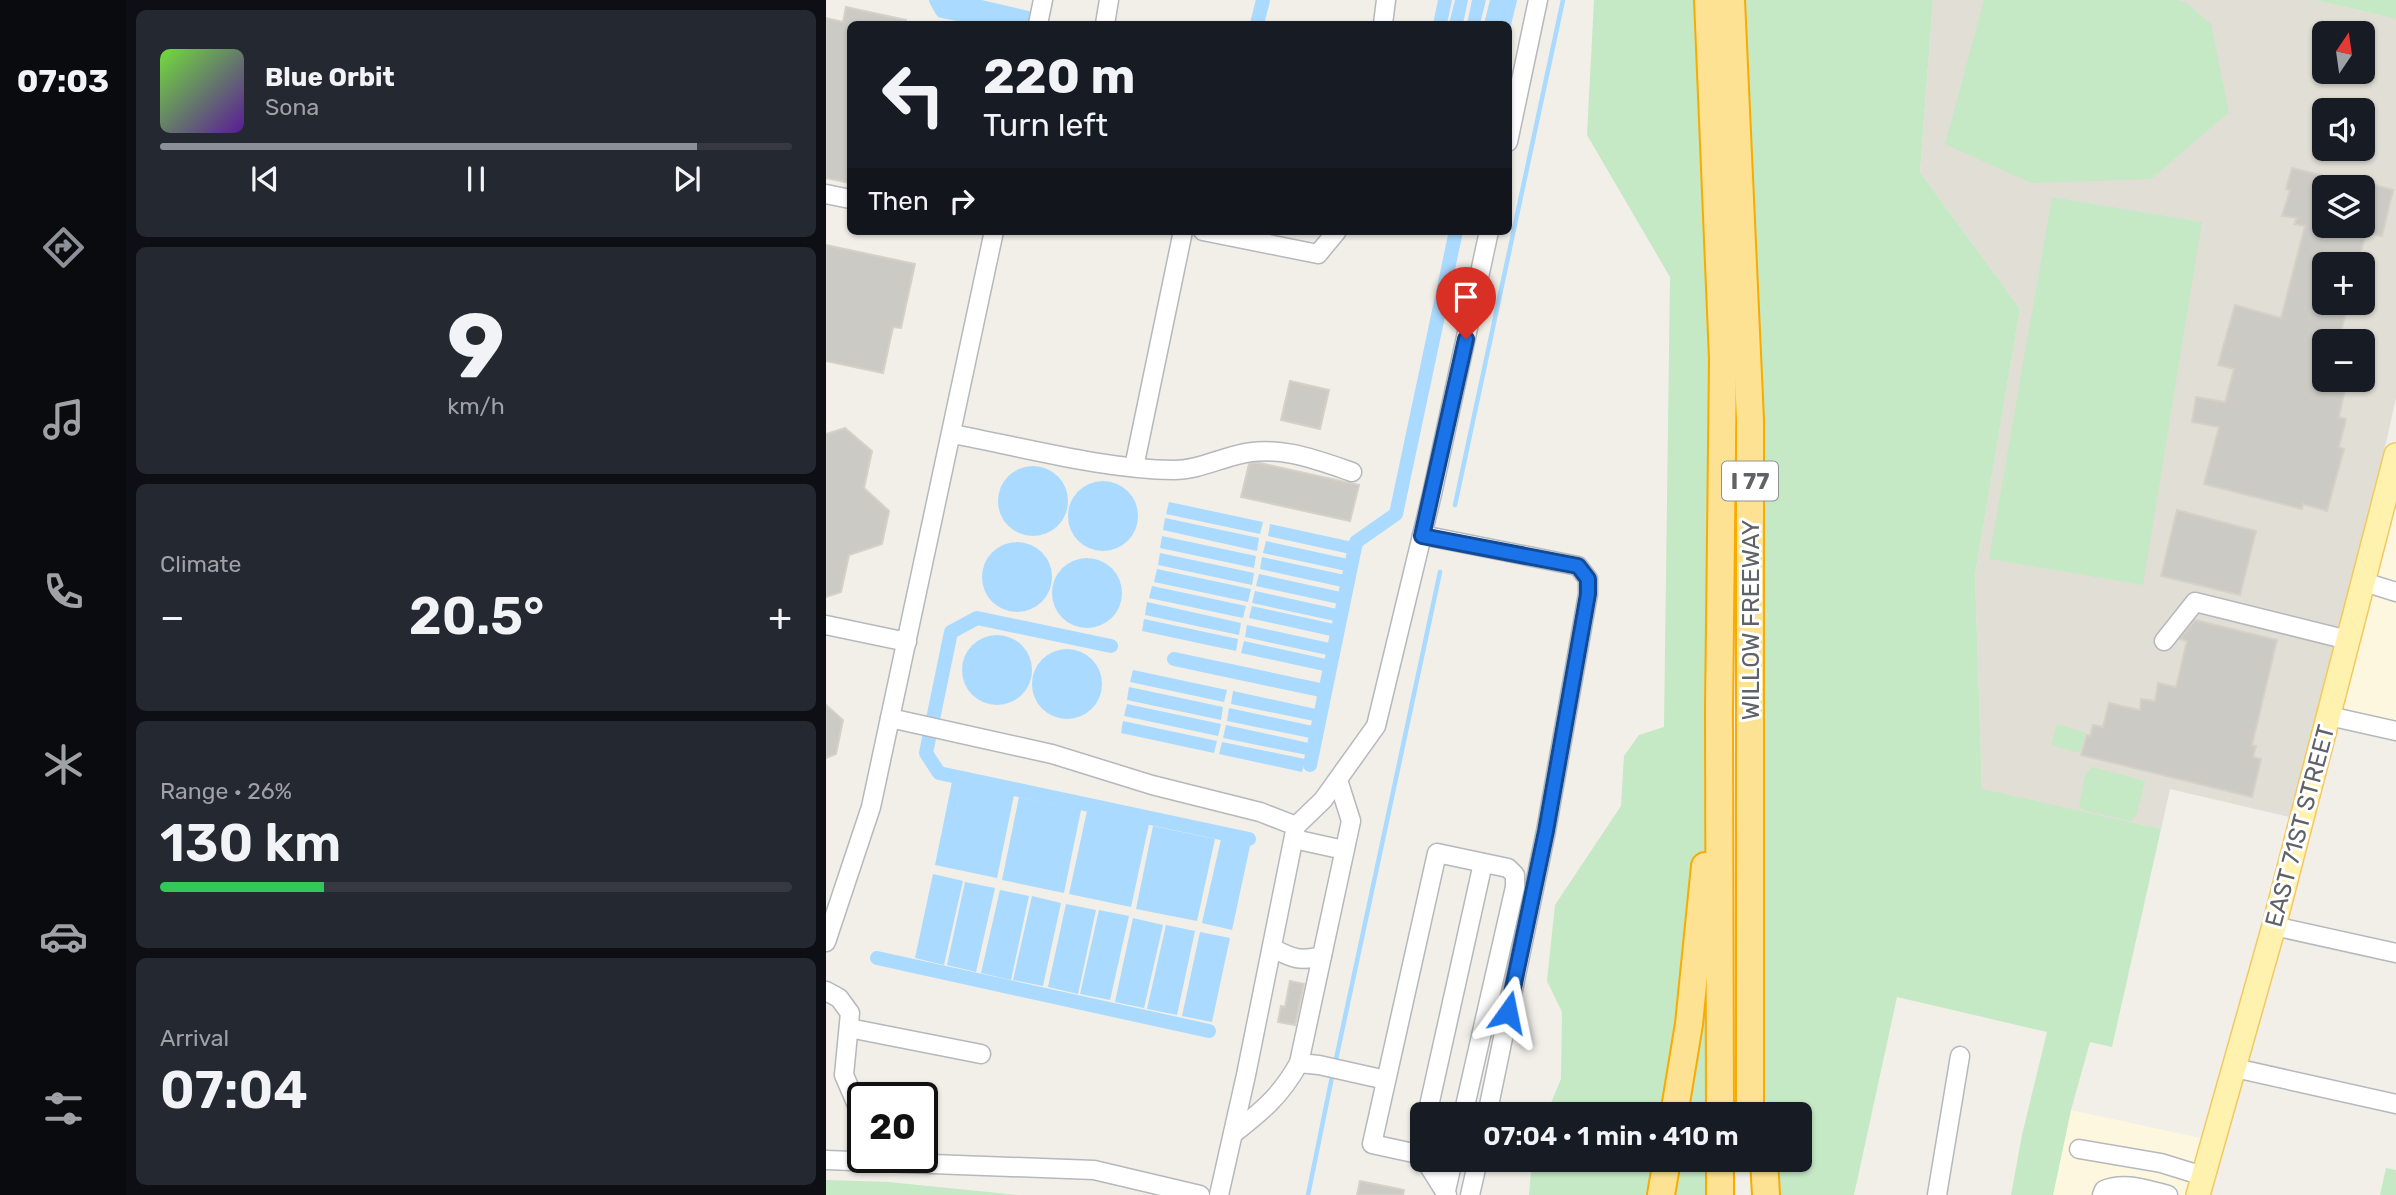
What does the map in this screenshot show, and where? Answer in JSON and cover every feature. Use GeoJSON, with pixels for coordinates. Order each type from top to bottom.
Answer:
{"type":"FeatureCollection","features":[{"type":"Feature","properties":{"kind":"highway","name":"WILLOW FREEWAY"},"geometry":{"type":"LineString","coordinates":[[1708,0],[1723,359],[1719,710],[1720,1102]]}},
{"type":"Feature","properties":{"kind":"highway","name":"WILLOW FREEWAY"},"geometry":{"type":"LineString","coordinates":[[1731,0],[1750,421],[1751,1102]]}},
{"type":"Feature","properties":{"kind":"highway"},"geometry":{"type":"LineString","coordinates":[[1676,1102],[1689,1024],[1719,710]]}},
{"type":"Feature","properties":{"kind":"highway"},"geometry":{"type":"LineString","coordinates":[[1752,963],[1760,1102]]}},
{"type":"Feature","properties":{"kind":"highway"},"geometry":{"type":"LineString","coordinates":[[1661,1195],[1665,1172]]}},
{"type":"Feature","properties":{"kind":"highway"},"geometry":{"type":"LineString","coordinates":[[1720,1172],[1720,1195]]}},
{"type":"Feature","properties":{"kind":"highway"},"geometry":{"type":"LineString","coordinates":[[1750,1172],[1750,1195]]}},
{"type":"Feature","properties":{"kind":"highway"},"geometry":{"type":"LineString","coordinates":[[1765,1172],[1766,1195]]}},
{"type":"Feature","properties":{"kind":"main road","name":"EAST 71ST STREET"},"geometry":{"type":"LineString","coordinates":[[2200,1186],[2274,926],[2396,455]]}},
{"type":"Feature","properties":{"kind":"street"},"geometry":{"type":"LineString","coordinates":[[1039,21],[1043,0]]}},
{"type":"Feature","properties":{"kind":"street"},"geometry":{"type":"LineString","coordinates":[[1106,21],[1109,0]]}},
{"type":"Feature","properties":{"kind":"street"},"geometry":{"type":"LineString","coordinates":[[1383,21],[1386,0]]}},
{"type":"Feature","properties":{"kind":"street"},"geometry":{"type":"LineString","coordinates":[[1512,123],[1538,0]]}},
{"type":"Feature","properties":{"kind":"street"},"geometry":{"type":"LineString","coordinates":[[826,194],[847,198]]}},
{"type":"Feature","properties":{"kind":"street"},"geometry":{"type":"LineString","coordinates":[[826,942],[871,807],[993,235]]}},
{"type":"Feature","properties":{"kind":"street"},"geometry":{"type":"LineString","coordinates":[[1134,467],[1182,235]]}},
{"type":"Feature","properties":{"kind":"street"},"geometry":{"type":"LineString","coordinates":[[1223,235],[1318,254],[1334,235]]}},
{"type":"Feature","properties":{"kind":"street"},"geometry":{"type":"LineString","coordinates":[[1219,1195],[1295,832],[1323,800],[1376,726],[1422,536],[1488,235]]}},
{"type":"Feature","properties":{"kind":"street"},"geometry":{"type":"LineString","coordinates":[[951,434],[1134,467],[1177,470],[1262,450],[1304,456],[1352,472]]}},
{"type":"Feature","properties":{"kind":"street"},"geometry":{"type":"LineString","coordinates":[[1422,536],[1578,566],[1588,579],[1588,594],[1546,831],[1490,1102]]}},
{"type":"Feature","properties":{"kind":"street"},"geometry":{"type":"LineString","coordinates":[[2364,582],[2396,592]]}},
{"type":"Feature","properties":{"kind":"street"},"geometry":{"type":"LineString","coordinates":[[2164,641],[2195,602],[2348,640]]}},
{"type":"Feature","properties":{"kind":"street"},"geometry":{"type":"LineString","coordinates":[[826,625],[907,642]]}},
{"type":"Feature","properties":{"kind":"street"},"geometry":{"type":"LineString","coordinates":[[2329,716],[2396,730]]}},
{"type":"Feature","properties":{"kind":"street"},"geometry":{"type":"LineString","coordinates":[[890,718],[1052,754],[1152,785],[1260,812],[1295,832],[1344,850]]}},
{"type":"Feature","properties":{"kind":"street"},"geometry":{"type":"LineString","coordinates":[[1233,1134],[1267,1107],[1286,1087],[1299,1063],[1351,821],[1338,780]]}},
{"type":"Feature","properties":{"kind":"street"},"geometry":{"type":"LineString","coordinates":[[1410,1154],[1372,1144],[1437,852],[1508,868],[1515,876],[1515,887],[1467,1102]]}},
{"type":"Feature","properties":{"kind":"street"},"geometry":{"type":"LineString","coordinates":[[1430,1102],[1483,863]]}},
{"type":"Feature","properties":{"kind":"street"},"geometry":{"type":"LineString","coordinates":[[2274,926],[2396,953]]}},
{"type":"Feature","properties":{"kind":"street"},"geometry":{"type":"LineString","coordinates":[[1272,948],[1292,958],[1305,960],[1322,956]]}},
{"type":"Feature","properties":{"kind":"street"},"geometry":{"type":"LineString","coordinates":[[826,991],[839,998],[850,1013],[845,1075],[848,1082]]}},
{"type":"Feature","properties":{"kind":"street"},"geometry":{"type":"LineString","coordinates":[[849,1028],[981,1054]]}},
{"type":"Feature","properties":{"kind":"street"},"geometry":{"type":"LineString","coordinates":[[1937,1195],[1960,1056]]}},
{"type":"Feature","properties":{"kind":"street"},"geometry":{"type":"LineString","coordinates":[[1299,1063],[1387,1080]]}},
{"type":"Feature","properties":{"kind":"street"},"geometry":{"type":"LineString","coordinates":[[2235,1068],[2396,1104]]}},
{"type":"Feature","properties":{"kind":"street"},"geometry":{"type":"LineString","coordinates":[[2079,1149],[2161,1163],[2200,1186]]}},
{"type":"Feature","properties":{"kind":"street"},"geometry":{"type":"LineString","coordinates":[[826,1160],[847,1160]]}},
{"type":"Feature","properties":{"kind":"street"},"geometry":{"type":"LineString","coordinates":[[938,1162],[1094,1170],[1200,1195]]}},
{"type":"Feature","properties":{"kind":"street"},"geometry":{"type":"LineString","coordinates":[[1432,1172],[1446,1194]]}},
{"type":"Feature","properties":{"kind":"street"},"geometry":{"type":"LineString","coordinates":[[1446,1194],[1451,1172]]}},
{"type":"Feature","properties":{"kind":"street"},"geometry":{"type":"LineString","coordinates":[[1470,1195],[1475,1172]]}},
{"type":"Feature","properties":{"kind":"street"},"geometry":{"type":"LineString","coordinates":[[2102,1195],[2104,1190],[2115,1185],[2168,1195]]}},
{"type":"Feature","properties":{"kind":"shaded area"},"geometry":{"type":"Polygon","coordinates":[[[1933,0],[2315,0],[2396,19],[2396,398],[2302,820],[2170,789],[2161,829],[1982,790],[1975,575],[2020,309],[1920,172],[1933,0]]]}},
{"type":"Feature","properties":{"kind":"shaded area"},"geometry":{"type":"Polygon","coordinates":[[[2396,455],[2396,731],[2329,716],[2396,455]]]}},
{"type":"Feature","properties":{"kind":"shaded area"},"geometry":{"type":"Polygon","coordinates":[[[2071,1110],[2214,1141],[2198,1195],[2053,1195],[2071,1110]]]}},
{"type":"Feature","properties":{"kind":"green space"},"geometry":{"type":"Polygon","coordinates":[[[1594,0],[1708,0],[1720,1102],[1551,1102],[1561,1079],[1562,1012],[1547,981],[1555,905],[1621,806],[1624,756],[1639,735],[1664,727],[1670,277],[1587,135],[1594,0]]]}},
{"type":"Feature","properties":{"kind":"green space"},"geometry":{"type":"Polygon","coordinates":[[[1731,0],[1933,0],[1920,172],[2020,309],[1975,575],[1982,789],[2161,829],[2112,1047],[2090,1042],[2071,1110],[2053,1195],[2011,1195],[2022,1135],[2047,1032],[1897,997],[1854,1195],[1766,1195],[1765,1172],[1812,1172],[1812,1102],[1761,1102],[1731,0]]]}},
{"type":"Feature","properties":{"kind":"green space"},"geometry":{"type":"Polygon","coordinates":[[[1984,0],[2185,2],[2211,24],[2229,112],[2151,179],[2031,183],[1945,144],[1984,0]]]}},
{"type":"Feature","properties":{"kind":"green space"},"geometry":{"type":"Polygon","coordinates":[[[2315,0],[2396,0],[2396,19],[2315,0]]]}},
{"type":"Feature","properties":{"kind":"green space"},"geometry":{"type":"Polygon","coordinates":[[[2052,197],[2202,222],[2143,585],[1989,559],[2052,197]]]}},
{"type":"Feature","properties":{"kind":"green space"},"geometry":{"type":"Polygon","coordinates":[[[2057,724],[2086,733],[2080,753],[2051,745],[2057,724]]]}},
{"type":"Feature","properties":{"kind":"green space"},"geometry":{"type":"Polygon","coordinates":[[[2092,767],[2145,781],[2136,816],[2131,821],[2083,810],[2079,806],[2085,775],[2092,767]]]}},
{"type":"Feature","properties":{"kind":"green space"},"geometry":{"type":"Polygon","coordinates":[[[2386,1168],[2396,1170],[2396,1195],[2380,1195],[2386,1168]]]}},
{"type":"Feature","properties":{"kind":"green space"},"geometry":{"type":"Polygon","coordinates":[[[1531,1172],[1720,1172],[1720,1195],[1529,1195],[1531,1172]]]}},
{"type":"Feature","properties":{"kind":"green space"},"geometry":{"type":"Polygon","coordinates":[[[826,1180],[888,1182],[1019,1195],[826,1195],[826,1180]]]}},
{"type":"Feature","properties":{"kind":"water"},"geometry":{"type":"Polygon","coordinates":[[[1438,0],[1452,0],[1448,21],[1434,21],[1438,0]]]}},
{"type":"Feature","properties":{"kind":"water"},"geometry":{"type":"Polygon","coordinates":[[[1455,0],[1468,0],[1464,21],[1450,21],[1455,0]]]}},
{"type":"Feature","properties":{"kind":"water"},"geometry":{"type":"Polygon","coordinates":[[[1472,0],[1486,0],[1481,21],[1468,21],[1472,0]]]}},
{"type":"Feature","properties":{"kind":"water"},"geometry":{"type":"Polygon","coordinates":[[[1490,0],[1503,0],[1499,21],[1485,21],[1490,0]]]}},
{"type":"Feature","properties":{"kind":"water"},"geometry":{"type":"Polygon","coordinates":[[[1033,466],[1052,472],[1062,482],[1068,501],[1062,520],[1052,530],[1033,536],[1014,530],[1004,520],[998,501],[1004,482],[1014,472],[1033,466]]]}},
{"type":"Feature","properties":{"kind":"water"},"geometry":{"type":"Polygon","coordinates":[[[1103,481],[1122,487],[1132,497],[1138,516],[1132,535],[1122,545],[1103,551],[1084,545],[1074,535],[1068,516],[1074,497],[1084,487],[1103,481]]]}},
{"type":"Feature","properties":{"kind":"water"},"geometry":{"type":"Polygon","coordinates":[[[1169,502],[1263,522],[1260,534],[1166,514],[1169,502]]]}},
{"type":"Feature","properties":{"kind":"water"},"geometry":{"type":"Polygon","coordinates":[[[1165,518],[1259,538],[1257,551],[1163,530],[1165,518]]]}},
{"type":"Feature","properties":{"kind":"water"},"geometry":{"type":"Polygon","coordinates":[[[1270,524],[1353,542],[1350,554],[1268,536],[1270,524]]]}},
{"type":"Feature","properties":{"kind":"water"},"geometry":{"type":"Polygon","coordinates":[[[1162,536],[1256,556],[1254,568],[1160,548],[1162,536]]]}},
{"type":"Feature","properties":{"kind":"water"},"geometry":{"type":"Polygon","coordinates":[[[1266,541],[1348,559],[1346,571],[1263,553],[1266,541]]]}},
{"type":"Feature","properties":{"kind":"water"},"geometry":{"type":"Polygon","coordinates":[[[1017,542],[1036,548],[1046,558],[1052,577],[1046,596],[1036,606],[1017,612],[998,606],[988,596],[982,577],[988,558],[998,548],[1017,542]]]}},
{"type":"Feature","properties":{"kind":"water"},"geometry":{"type":"Polygon","coordinates":[[[1160,553],[1254,573],[1252,585],[1158,565],[1160,553]]]}},
{"type":"Feature","properties":{"kind":"water"},"geometry":{"type":"Polygon","coordinates":[[[1262,557],[1345,575],[1342,587],[1260,569],[1262,557]]]}},
{"type":"Feature","properties":{"kind":"water"},"geometry":{"type":"Polygon","coordinates":[[[1087,558],[1106,564],[1116,574],[1122,593],[1116,612],[1106,622],[1087,628],[1068,622],[1058,612],[1052,593],[1058,574],[1068,564],[1087,558]]]}},
{"type":"Feature","properties":{"kind":"water"},"geometry":{"type":"Polygon","coordinates":[[[1157,569],[1251,589],[1248,602],[1154,582],[1157,569]]]}},
{"type":"Feature","properties":{"kind":"water"},"geometry":{"type":"Polygon","coordinates":[[[1259,574],[1341,592],[1339,604],[1256,586],[1259,574]]]}},
{"type":"Feature","properties":{"kind":"water"},"geometry":{"type":"Polygon","coordinates":[[[1152,586],[1246,606],[1243,618],[1149,598],[1152,586]]]}},
{"type":"Feature","properties":{"kind":"water"},"geometry":{"type":"Polygon","coordinates":[[[1255,591],[1337,609],[1335,621],[1252,603],[1255,591]]]}},
{"type":"Feature","properties":{"kind":"water"},"geometry":{"type":"Polygon","coordinates":[[[1147,602],[1241,623],[1239,635],[1145,615],[1147,602]]]}},
{"type":"Feature","properties":{"kind":"water"},"geometry":{"type":"Polygon","coordinates":[[[1252,606],[1334,624],[1331,636],[1249,618],[1252,606]]]}},
{"type":"Feature","properties":{"kind":"water"},"geometry":{"type":"Polygon","coordinates":[[[1144,619],[1238,639],[1236,651],[1142,631],[1144,619]]]}},
{"type":"Feature","properties":{"kind":"water"},"geometry":{"type":"Polygon","coordinates":[[[1247,625],[1330,643],[1327,655],[1245,637],[1247,625]]]}},
{"type":"Feature","properties":{"kind":"water"},"geometry":{"type":"Polygon","coordinates":[[[997,635],[1016,641],[1026,651],[1032,670],[1026,689],[1016,699],[997,705],[978,699],[968,689],[962,670],[968,651],[978,641],[997,635]]]}},
{"type":"Feature","properties":{"kind":"water"},"geometry":{"type":"Polygon","coordinates":[[[1244,641],[1326,659],[1324,671],[1241,653],[1244,641]]]}},
{"type":"Feature","properties":{"kind":"water"},"geometry":{"type":"Polygon","coordinates":[[[1067,649],[1086,655],[1096,665],[1102,684],[1096,703],[1086,713],[1067,719],[1048,713],[1038,703],[1032,684],[1038,665],[1048,655],[1067,649]]]}},
{"type":"Feature","properties":{"kind":"water"},"geometry":{"type":"Polygon","coordinates":[[[1133,670],[1227,690],[1224,702],[1130,682],[1133,670]]]}},
{"type":"Feature","properties":{"kind":"water"},"geometry":{"type":"Polygon","coordinates":[[[1129,687],[1223,707],[1221,720],[1127,700],[1129,687]]]}},
{"type":"Feature","properties":{"kind":"water"},"geometry":{"type":"Polygon","coordinates":[[[1233,691],[1316,709],[1314,721],[1231,704],[1233,691]]]}},
{"type":"Feature","properties":{"kind":"water"},"geometry":{"type":"Polygon","coordinates":[[[1127,704],[1221,724],[1218,736],[1124,716],[1127,704]]]}},
{"type":"Feature","properties":{"kind":"water"},"geometry":{"type":"Polygon","coordinates":[[[1229,708],[1313,726],[1310,738],[1227,721],[1229,708]]]}},
{"type":"Feature","properties":{"kind":"water"},"geometry":{"type":"Polygon","coordinates":[[[1123,721],[1217,741],[1214,753],[1121,733],[1123,721]]]}},
{"type":"Feature","properties":{"kind":"water"},"geometry":{"type":"Polygon","coordinates":[[[1226,725],[1309,743],[1307,755],[1223,738],[1226,725]]]}},
{"type":"Feature","properties":{"kind":"water"},"geometry":{"type":"Polygon","coordinates":[[[1222,742],[1305,759],[1302,772],[1219,754],[1222,742]]]}},
{"type":"Feature","properties":{"kind":"water"},"geometry":{"type":"Polygon","coordinates":[[[952,782],[1014,795],[997,878],[935,865],[952,782]]]}},
{"type":"Feature","properties":{"kind":"water"},"geometry":{"type":"Polygon","coordinates":[[[1019,797],[1081,810],[1064,893],[1002,880],[1019,797]]]}},
{"type":"Feature","properties":{"kind":"water"},"geometry":{"type":"Polygon","coordinates":[[[1087,811],[1149,824],[1131,907],[1069,894],[1087,811]]]}},
{"type":"Feature","properties":{"kind":"water"},"geometry":{"type":"Polygon","coordinates":[[[1153,826],[1215,839],[1197,921],[1136,909],[1153,826]]]}},
{"type":"Feature","properties":{"kind":"water"},"geometry":{"type":"Polygon","coordinates":[[[1221,839],[1250,846],[1232,930],[1202,923],[1221,839]]]}},
{"type":"Feature","properties":{"kind":"water"},"geometry":{"type":"Polygon","coordinates":[[[933,874],[963,881],[944,965],[915,958],[933,874]]]}},
{"type":"Feature","properties":{"kind":"water"},"geometry":{"type":"Polygon","coordinates":[[[965,882],[995,888],[976,972],[947,965],[965,882]]]}},
{"type":"Feature","properties":{"kind":"water"},"geometry":{"type":"Polygon","coordinates":[[[1000,890],[1029,896],[1011,980],[981,973],[1000,890]]]}},
{"type":"Feature","properties":{"kind":"water"},"geometry":{"type":"Polygon","coordinates":[[[1032,896],[1061,903],[1043,986],[1013,980],[1032,896]]]}},
{"type":"Feature","properties":{"kind":"water"},"geometry":{"type":"Polygon","coordinates":[[[1066,904],[1096,910],[1078,994],[1048,987],[1066,904]]]}},
{"type":"Feature","properties":{"kind":"water"},"geometry":{"type":"Polygon","coordinates":[[[1099,910],[1129,916],[1110,1000],[1080,994],[1099,910]]]}},
{"type":"Feature","properties":{"kind":"water"},"geometry":{"type":"Polygon","coordinates":[[[1133,918],[1163,925],[1144,1008],[1115,1002],[1133,918]]]}},
{"type":"Feature","properties":{"kind":"water"},"geometry":{"type":"Polygon","coordinates":[[[1166,925],[1195,931],[1177,1015],[1147,1009],[1166,925]]]}},
{"type":"Feature","properties":{"kind":"water"},"geometry":{"type":"Polygon","coordinates":[[[1200,932],[1230,938],[1212,1022],[1182,1016],[1200,932]]]}},
{"type":"Feature","properties":{"kind":"building"},"geometry":{"type":"Polygon","coordinates":[[[846,7],[906,20],[847,21],[847,182],[826,178],[826,18],[843,22],[846,7]]]}},
{"type":"Feature","properties":{"kind":"building"},"geometry":{"type":"Polygon","coordinates":[[[2292,168],[2320,175],[2312,175],[2312,238],[2365,238],[2361,252],[2312,252],[2312,315],[2345,315],[2342,329],[2312,329],[2312,392],[2344,392],[2339,417],[2346,419],[2339,447],[2344,449],[2327,511],[2303,504],[2302,509],[2204,484],[2219,427],[2192,422],[2196,397],[2225,402],[2234,369],[2218,365],[2235,305],[2281,318],[2305,226],[2294,224],[2297,218],[2282,216],[2290,190],[2286,189],[2292,168]]]}},
{"type":"Feature","properties":{"kind":"building"},"geometry":{"type":"Polygon","coordinates":[[[2375,185],[2393,190],[2382,236],[2375,235],[2375,185]]]}},
{"type":"Feature","properties":{"kind":"building"},"geometry":{"type":"Polygon","coordinates":[[[826,245],[915,264],[901,328],[893,327],[883,373],[826,361],[826,245]]]}},
{"type":"Feature","properties":{"kind":"building"},"geometry":{"type":"Polygon","coordinates":[[[1290,381],[1329,390],[1320,429],[1281,420],[1290,381]]]}},
{"type":"Feature","properties":{"kind":"building"},"geometry":{"type":"Polygon","coordinates":[[[845,428],[872,451],[864,488],[889,511],[882,544],[849,555],[841,592],[826,597],[826,434],[845,428]]]}},
{"type":"Feature","properties":{"kind":"building"},"geometry":{"type":"Polygon","coordinates":[[[1249,464],[1359,485],[1350,521],[1241,497],[1249,464]]]}},
{"type":"Feature","properties":{"kind":"building"},"geometry":{"type":"Polygon","coordinates":[[[2177,510],[2256,531],[2240,595],[2161,576],[2177,510]]]}},
{"type":"Feature","properties":{"kind":"building"},"geometry":{"type":"Polygon","coordinates":[[[2195,620],[2277,640],[2252,745],[2256,746],[2253,757],[2261,759],[2252,797],[2081,755],[2093,725],[2103,727],[2109,703],[2140,710],[2141,699],[2155,701],[2158,683],[2176,687],[2187,641],[2180,639],[2195,620]]]}},
{"type":"Feature","properties":{"kind":"building"},"geometry":{"type":"Polygon","coordinates":[[[826,705],[843,720],[836,754],[826,758],[826,705]]]}},
{"type":"Feature","properties":{"kind":"building"},"geometry":{"type":"Polygon","coordinates":[[[1290,981],[1304,984],[1295,1025],[1278,1022],[1281,1006],[1285,1007],[1290,981]]]}},
{"type":"Feature","properties":{"kind":"building"},"geometry":{"type":"Polygon","coordinates":[[[1360,1181],[1404,1190],[1403,1195],[1357,1195],[1360,1181]]]}},
{"type":"Feature","properties":{"kind":"waterway"},"geometry":{"type":"LineString","coordinates":[[936,0],[942,11],[993,21]]}},
{"type":"Feature","properties":{"kind":"waterway"},"geometry":{"type":"LineString","coordinates":[[951,0],[1028,18]]}},
{"type":"Feature","properties":{"kind":"waterway"},"geometry":{"type":"LineString","coordinates":[[1258,21],[1263,0]]}},
{"type":"Feature","properties":{"kind":"waterway"},"geometry":{"type":"LineString","coordinates":[[1505,21],[1510,0]]}},
{"type":"Feature","properties":{"kind":"waterway"},"geometry":{"type":"LineString","coordinates":[[1455,505],[1563,0]]}},
{"type":"Feature","properties":{"kind":"waterway"},"geometry":{"type":"LineString","coordinates":[[1310,765],[1356,542],[1396,514],[1455,235]]}},
{"type":"Feature","properties":{"kind":"waterway"},"geometry":{"type":"LineString","coordinates":[[1335,1064],[1440,572]]}},
{"type":"Feature","properties":{"kind":"waterway"},"geometry":{"type":"LineString","coordinates":[[1111,646],[977,618],[951,632],[926,753],[939,773],[1249,839]]}},
{"type":"Feature","properties":{"kind":"waterway"},"geometry":{"type":"LineString","coordinates":[[1174,659],[1325,691]]}},
{"type":"Feature","properties":{"kind":"waterway"},"geometry":{"type":"LineString","coordinates":[[877,958],[1209,1031]]}},
{"type":"Feature","properties":{"kind":"waterway"},"geometry":{"type":"LineString","coordinates":[[1308,1195],[1333,1072]]}},
{"type":"Feature","properties":{"kind":"route"},"geometry":{"type":"LineString","coordinates":[[1466,339],[1422,536],[1578,566],[1588,579],[1588,594],[1546,831],[1508,1012]]}}]}
